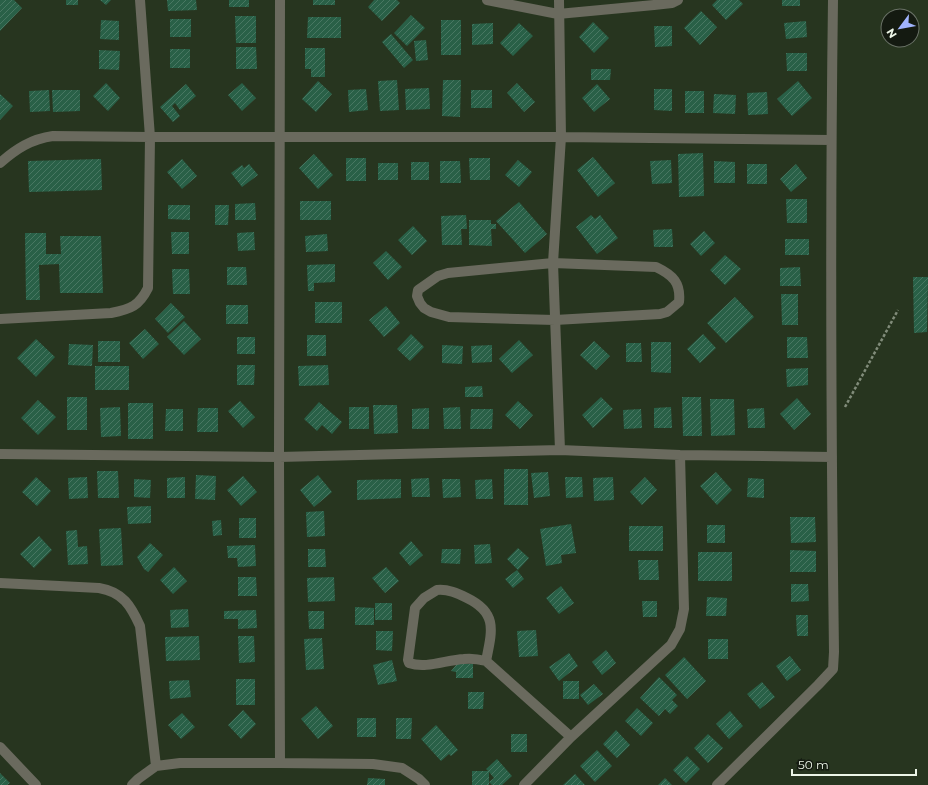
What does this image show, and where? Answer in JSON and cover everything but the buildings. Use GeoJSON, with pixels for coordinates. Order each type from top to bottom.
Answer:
{"type":"FeatureCollection","features":[{"type":"Feature","properties":{"kind":"street"},"geometry":{"type":"LineString","coordinates":[[0,319],[111,313],[133,307],[143,298],[148,288],[150,137],[140,0]]}},
{"type":"Feature","properties":{"kind":"street"},"geometry":{"type":"LineString","coordinates":[[280,0],[280,763]]}},
{"type":"Feature","properties":{"kind":"street"},"geometry":{"type":"LineString","coordinates":[[487,0],[558,14],[672,3],[678,0]]}},
{"type":"Feature","properties":{"kind":"street"},"geometry":{"type":"LineString","coordinates":[[559,0],[558,14],[562,137],[552,263],[560,450]]}},
{"type":"Feature","properties":{"kind":"street"},"geometry":{"type":"LineString","coordinates":[[717,785],[833,669],[831,140],[833,0]]}},
{"type":"Feature","properties":{"kind":"street"},"geometry":{"type":"LineString","coordinates":[[0,163],[20,147],[37,139],[52,136],[562,137],[831,140]]}},
{"type":"Feature","properties":{"kind":"street"},"geometry":{"type":"LineString","coordinates":[[552,263],[656,267],[667,272],[672,277],[680,292],[679,302],[667,312],[660,314],[554,320],[449,317],[431,312],[424,308],[417,296],[418,290],[438,276],[448,273],[552,263]]}},
{"type":"Feature","properties":{"kind":"street"},"geometry":{"type":"LineString","coordinates":[[0,454],[279,457],[560,450],[680,455],[832,457]]}},
{"type":"Feature","properties":{"kind":"street"},"geometry":{"type":"LineString","coordinates":[[524,785],[571,737],[672,645],[680,629],[684,609],[680,455]]}},
{"type":"Feature","properties":{"kind":"street"},"geometry":{"type":"LineString","coordinates":[[0,583],[99,588],[111,590],[132,608],[140,626],[156,766]]}},
{"type":"Feature","properties":{"kind":"street"},"geometry":{"type":"LineString","coordinates":[[486,661],[490,642],[490,621],[488,614],[480,604],[456,593],[444,590],[432,592],[418,602],[415,608],[410,633],[409,663],[418,665],[462,659],[486,661],[571,737]]}},
{"type":"Feature","properties":{"kind":"street"},"geometry":{"type":"LineString","coordinates":[[0,747],[36,785]]}},
{"type":"Feature","properties":{"kind":"street"},"geometry":{"type":"LineString","coordinates":[[132,785],[156,766],[180,763],[280,763],[373,764],[402,768],[419,779],[425,785]]}},
{"type":"Feature","properties":{"kind":"path"},"geometry":{"type":"LineString","coordinates":[[843,412],[898,310]]}}]}
